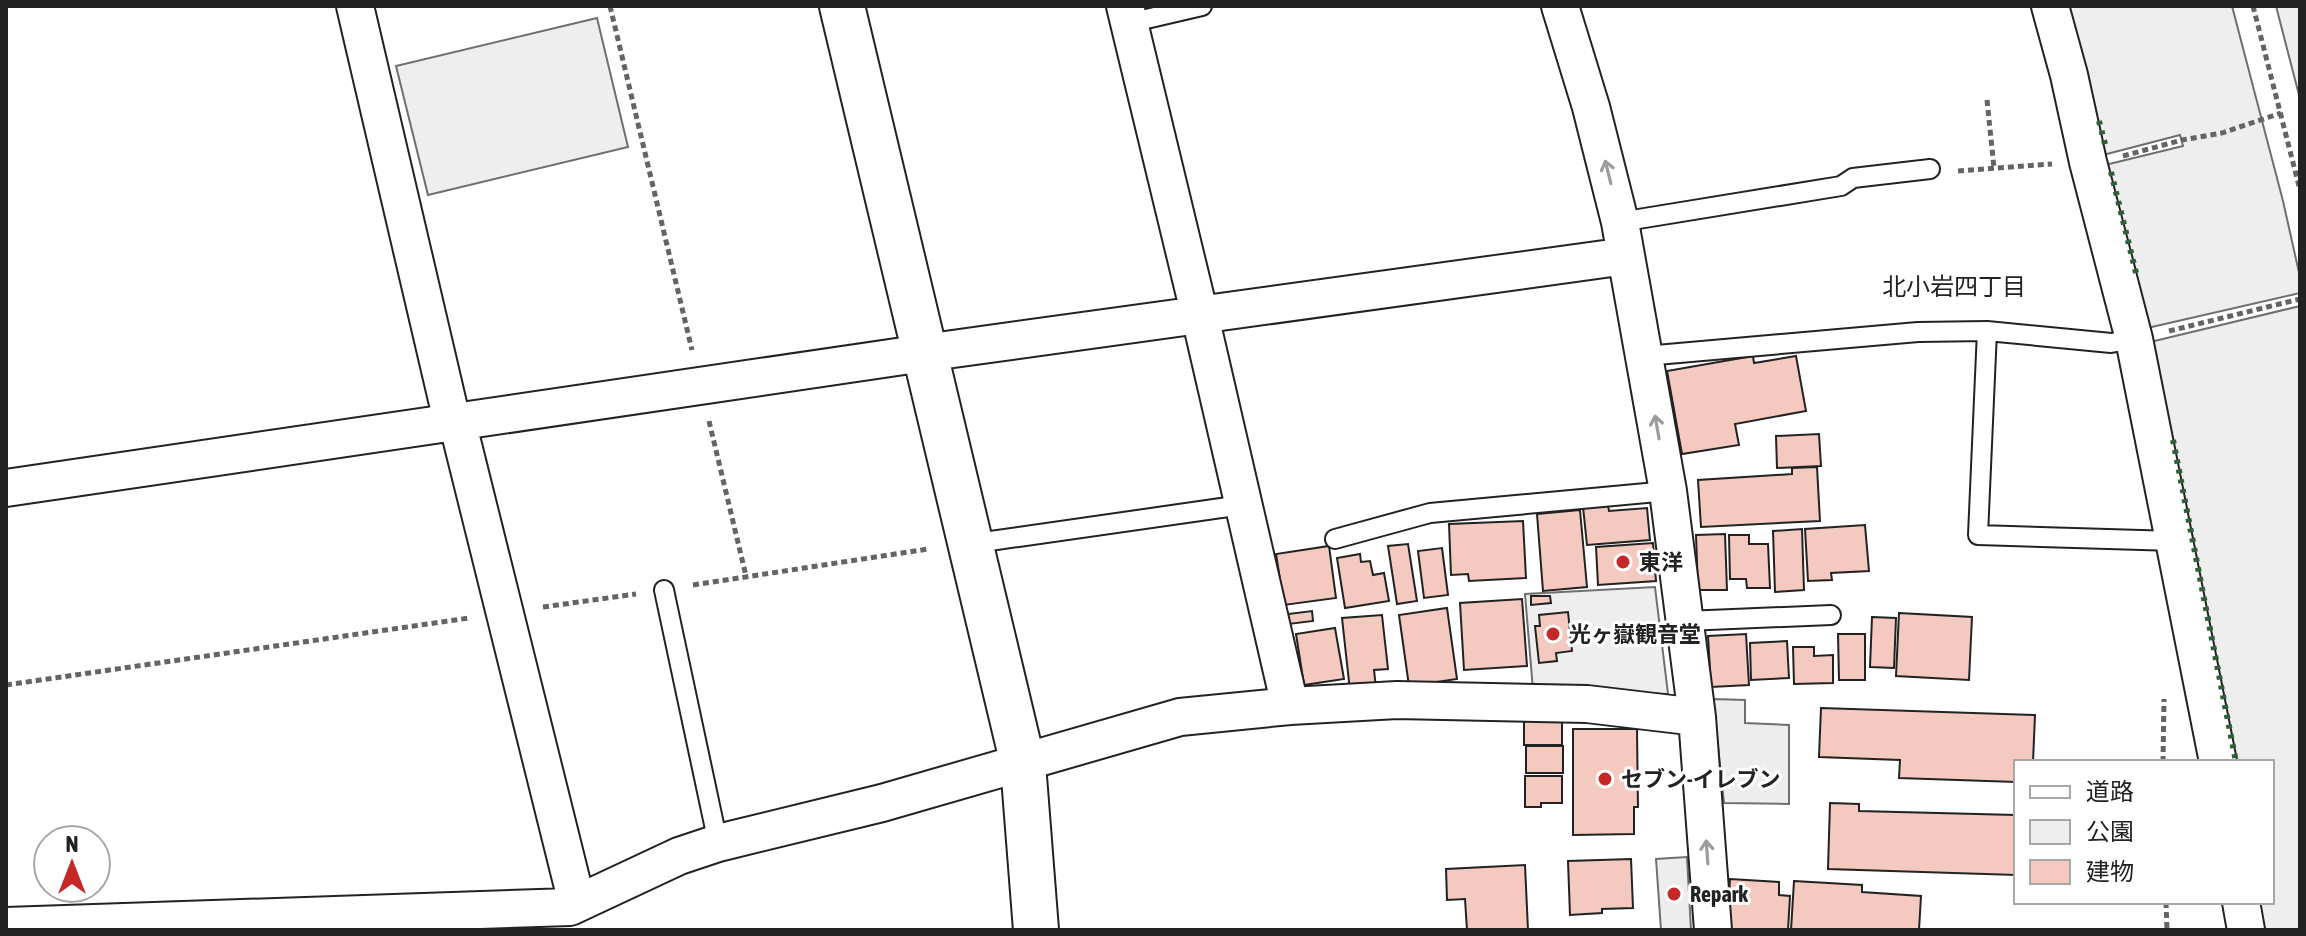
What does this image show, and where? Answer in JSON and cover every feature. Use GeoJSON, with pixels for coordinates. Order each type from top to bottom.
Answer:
{"type":"FeatureCollection","features":[{"type":"Feature","properties":{"kind":"street"},"geometry":{"type":"LineString","coordinates":[[355,6],[573,913]]}},
{"type":"Feature","properties":{"kind":"street"},"geometry":{"type":"LineString","coordinates":[[842,6],[1023,764],[1036,930]]}},
{"type":"Feature","properties":{"kind":"street"},"geometry":{"type":"LineString","coordinates":[[1560,6],[1591,107],[1623,239],[1668,491],[1697,717],[1713,930]]}},
{"type":"Feature","properties":{"kind":"street"},"geometry":{"type":"LineString","coordinates":[[2050,6],[2088,162],[2146,336],[2175,541],[2218,760]]}},
{"type":"Feature","properties":{"kind":"street"},"geometry":{"type":"LineString","coordinates":[[1127,14],[1290,706]]}},
{"type":"Feature","properties":{"kind":"street"},"geometry":{"type":"LineString","coordinates":[[6,488],[924,353],[1200,316],[1623,239]]}},
{"type":"Feature","properties":{"kind":"street"},"geometry":{"type":"LineString","coordinates":[[6,926],[573,913],[679,856],[718,843],[882,803],[1180,717],[1397,700],[1587,704],[1697,717]]}},
{"type":"Feature","properties":{"kind":"street"},"geometry":{"type":"LineString","coordinates":[[2241,904],[2246,930]]}},
{"type":"Feature","properties":{"kind":"lane"},"geometry":{"type":"LineString","coordinates":[[1127,14],[1202,6]]}},
{"type":"Feature","properties":{"kind":"lane"},"geometry":{"type":"LineString","coordinates":[[1623,239],[1841,186],[1853,178],[1930,169]]}},
{"type":"Feature","properties":{"kind":"lane"},"geometry":{"type":"LineString","coordinates":[[1987,331],[1978,535],[2175,541]]}},
{"type":"Feature","properties":{"kind":"lane"},"geometry":{"type":"LineString","coordinates":[[1645,356],[1918,332],[1987,331],[2111,343],[2146,336]]}},
{"type":"Feature","properties":{"kind":"lane"},"geometry":{"type":"LineString","coordinates":[[1335,539],[1430,513],[1668,491]]}},
{"type":"Feature","properties":{"kind":"lane"},"geometry":{"type":"LineString","coordinates":[[969,544],[1242,505]]}},
{"type":"Feature","properties":{"kind":"lane"},"geometry":{"type":"LineString","coordinates":[[664,590],[718,843]]}},
{"type":"Feature","properties":{"kind":"lane"},"geometry":{"type":"LineString","coordinates":[[1685,621],[1831,615]]}},
{"type":"Feature","properties":{"kind":"path"},"geometry":{"type":"LineString","coordinates":[[610,6],[695,364]]}},
{"type":"Feature","properties":{"kind":"path"},"geometry":{"type":"LineString","coordinates":[[2253,6],[2300,190]]}},
{"type":"Feature","properties":{"kind":"path"},"geometry":{"type":"LineString","coordinates":[[1987,100],[1994,168]]}},
{"type":"Feature","properties":{"kind":"path"},"geometry":{"type":"LineString","coordinates":[[2121,156],[2222,133],[2281,113]]}},
{"type":"Feature","properties":{"kind":"path"},"geometry":{"type":"LineString","coordinates":[[1930,169],[1940,172],[2066,163]]}},
{"type":"Feature","properties":{"kind":"path"},"geometry":{"type":"LineString","coordinates":[[2146,336],[2300,299]]}},
{"type":"Feature","properties":{"kind":"path"},"geometry":{"type":"LineString","coordinates":[[706,408],[746,576]]}},
{"type":"Feature","properties":{"kind":"path"},"geometry":{"type":"LineString","coordinates":[[2166,904],[2167,930]]}},
{"type":"Feature","properties":{"kind":"green space"},"geometry":{"type":"Polygon","coordinates":[[[2061,6],[2232,6],[2283,201],[2300,277],[2300,293],[2143,329],[2105,165],[2183,146],[2180,135],[2103,155],[2061,6]]]}},
{"type":"Feature","properties":{"kind":"green space"},"geometry":{"type":"Polygon","coordinates":[[[2276,6],[2300,6],[2300,99],[2276,6]]]}},
{"type":"Feature","properties":{"kind":"green space"},"geometry":{"type":"Polygon","coordinates":[[[597,18],[628,147],[428,195],[396,66],[597,18]]]}},
{"type":"Feature","properties":{"kind":"green space"},"geometry":{"type":"Polygon","coordinates":[[[2300,306],[2300,930],[2256,930],[2252,904],[2274,904],[2274,760],[2230,760],[2146,343],[2300,306]]]}},
{"type":"Feature","properties":{"kind":"green space"},"geometry":{"type":"Polygon","coordinates":[[[1655,587],[1668,694],[1533,690],[1525,594],[1655,587]]]}},
{"type":"Feature","properties":{"kind":"shaded area"},"geometry":{"type":"Polygon","coordinates":[[[1713,699],[1745,700],[1745,723],[1789,725],[1789,804],[1724,803],[1713,699]]]}},
{"type":"Feature","properties":{"kind":"shaded area","name":"Repark"},"geometry":{"type":"Polygon","coordinates":[[[1687,857],[1691,930],[1661,930],[1656,859],[1687,857]]]}},
{"type":"Feature","properties":{"kind":"building"},"geometry":{"type":"Polygon","coordinates":[[[1753,356],[1754,363],[1796,356],[1806,411],[1735,424],[1739,445],[1682,454],[1667,371],[1753,356]]]}},
{"type":"Feature","properties":{"kind":"building"},"geometry":{"type":"Polygon","coordinates":[[[1819,434],[1821,466],[1777,468],[1776,436],[1819,434]]]}},
{"type":"Feature","properties":{"kind":"building"},"geometry":{"type":"Polygon","coordinates":[[[1817,467],[1820,521],[1701,527],[1698,480],[1792,474],[1792,468],[1817,467]]]}},
{"type":"Feature","properties":{"kind":"building"},"geometry":{"type":"Polygon","coordinates":[[[1608,505],[1609,511],[1647,508],[1650,540],[1587,545],[1583,507],[1608,505]]]}},
{"type":"Feature","properties":{"kind":"building"},"geometry":{"type":"Polygon","coordinates":[[[1580,510],[1587,587],[1543,591],[1537,514],[1580,510]]]}},
{"type":"Feature","properties":{"kind":"building"},"geometry":{"type":"Polygon","coordinates":[[[1523,521],[1526,578],[1469,581],[1468,574],[1451,575],[1449,524],[1523,521]]]}},
{"type":"Feature","properties":{"kind":"building"},"geometry":{"type":"Polygon","coordinates":[[[1865,525],[1869,571],[1831,573],[1832,580],[1808,581],[1805,529],[1865,525]]]}},
{"type":"Feature","properties":{"kind":"building"},"geometry":{"type":"Polygon","coordinates":[[[1802,529],[1804,590],[1775,592],[1773,531],[1802,529]]]}},
{"type":"Feature","properties":{"kind":"building"},"geometry":{"type":"Polygon","coordinates":[[[1725,534],[1727,590],[1698,590],[1696,535],[1725,534]]]}},
{"type":"Feature","properties":{"kind":"building"},"geometry":{"type":"Polygon","coordinates":[[[1729,535],[1749,535],[1749,544],[1768,544],[1770,588],[1747,588],[1746,579],[1730,579],[1729,535]]]}},
{"type":"Feature","properties":{"kind":"building"},"geometry":{"type":"Polygon","coordinates":[[[1653,543],[1656,581],[1598,585],[1596,547],[1653,543]]]}},
{"type":"Feature","properties":{"kind":"building"},"geometry":{"type":"Polygon","coordinates":[[[1408,544],[1417,601],[1397,604],[1388,546],[1408,544]]]}},
{"type":"Feature","properties":{"kind":"building"},"geometry":{"type":"Polygon","coordinates":[[[1329,546],[1336,598],[1284,605],[1276,554],[1329,546]]]}},
{"type":"Feature","properties":{"kind":"building"},"geometry":{"type":"Polygon","coordinates":[[[1442,548],[1448,595],[1424,598],[1418,551],[1442,548]]]}},
{"type":"Feature","properties":{"kind":"building"},"geometry":{"type":"Polygon","coordinates":[[[1360,554],[1361,562],[1370,561],[1373,575],[1384,573],[1389,601],[1345,608],[1337,558],[1360,554]]]}},
{"type":"Feature","properties":{"kind":"building"},"geometry":{"type":"Polygon","coordinates":[[[1531,596],[1550,596],[1551,603],[1531,605],[1531,596]]]}},
{"type":"Feature","properties":{"kind":"building"},"geometry":{"type":"Polygon","coordinates":[[[1522,599],[1527,666],[1464,670],[1460,603],[1522,599]]]}},
{"type":"Feature","properties":{"kind":"building"},"geometry":{"type":"Polygon","coordinates":[[[1447,608],[1457,679],[1409,686],[1399,615],[1447,608]]]}},
{"type":"Feature","properties":{"kind":"building"},"geometry":{"type":"Polygon","coordinates":[[[1312,611],[1313,621],[1289,624],[1288,614],[1312,611]]]}},
{"type":"Feature","properties":{"kind":"building"},"geometry":{"type":"Polygon","coordinates":[[[1568,612],[1572,651],[1556,653],[1557,661],[1539,663],[1535,626],[1540,626],[1539,615],[1568,612]]]}},
{"type":"Feature","properties":{"kind":"building"},"geometry":{"type":"Polygon","coordinates":[[[1899,613],[1972,617],[1969,680],[1896,676],[1899,613]]]}},
{"type":"Feature","properties":{"kind":"building"},"geometry":{"type":"Polygon","coordinates":[[[1382,615],[1388,669],[1374,670],[1376,688],[1350,691],[1342,618],[1382,615]]]}},
{"type":"Feature","properties":{"kind":"building"},"geometry":{"type":"Polygon","coordinates":[[[1872,617],[1896,618],[1894,668],[1870,667],[1872,617]]]}},
{"type":"Feature","properties":{"kind":"building"},"geometry":{"type":"Polygon","coordinates":[[[1335,628],[1344,679],[1304,685],[1296,634],[1335,628]]]}},
{"type":"Feature","properties":{"kind":"building"},"geometry":{"type":"Polygon","coordinates":[[[1746,634],[1749,685],[1711,687],[1708,636],[1746,634]]]}},
{"type":"Feature","properties":{"kind":"building"},"geometry":{"type":"Polygon","coordinates":[[[1838,634],[1865,634],[1865,680],[1839,680],[1838,634]]]}},
{"type":"Feature","properties":{"kind":"building"},"geometry":{"type":"Polygon","coordinates":[[[1787,641],[1789,678],[1751,680],[1750,643],[1787,641]]]}},
{"type":"Feature","properties":{"kind":"building"},"geometry":{"type":"Polygon","coordinates":[[[1793,647],[1814,647],[1814,656],[1833,655],[1833,683],[1794,684],[1793,647]]]}},
{"type":"Feature","properties":{"kind":"building"},"geometry":{"type":"Polygon","coordinates":[[[1821,708],[2035,715],[2033,760],[2014,760],[2014,782],[1899,778],[1900,760],[1819,757],[1821,708]]]}},
{"type":"Feature","properties":{"kind":"building"},"geometry":{"type":"Polygon","coordinates":[[[1562,714],[1562,745],[1524,745],[1524,715],[1562,714]]]}},
{"type":"Feature","properties":{"kind":"building"},"geometry":{"type":"Polygon","coordinates":[[[1573,729],[1637,729],[1638,807],[1634,807],[1634,834],[1573,835],[1573,729]]]}},
{"type":"Feature","properties":{"kind":"building"},"geometry":{"type":"Polygon","coordinates":[[[1526,746],[1563,746],[1563,773],[1526,773],[1526,746]]]}},
{"type":"Feature","properties":{"kind":"building"},"geometry":{"type":"Polygon","coordinates":[[[1525,776],[1562,776],[1562,803],[1525,807],[1525,776]]]}},
{"type":"Feature","properties":{"kind":"building"},"geometry":{"type":"Polygon","coordinates":[[[1830,803],[1859,804],[1859,811],[2014,815],[2014,875],[1828,869],[1830,803]]]}},
{"type":"Feature","properties":{"kind":"building"},"geometry":{"type":"Polygon","coordinates":[[[1631,859],[1633,908],[1602,909],[1602,913],[1570,915],[1568,861],[1631,859]]]}},
{"type":"Feature","properties":{"kind":"building"},"geometry":{"type":"Polygon","coordinates":[[[1525,865],[1528,930],[1467,930],[1465,899],[1447,900],[1446,869],[1525,865]]]}},
{"type":"Feature","properties":{"kind":"building"},"geometry":{"type":"Polygon","coordinates":[[[1730,879],[1779,882],[1779,895],[1790,896],[1788,930],[1727,930],[1730,879]]]}},
{"type":"Feature","properties":{"kind":"building"},"geometry":{"type":"Polygon","coordinates":[[[1794,881],[1862,885],[1862,892],[1921,896],[1919,930],[1791,930],[1794,881]]]}},
{"type":"Feature","properties":{"kind":"hedge"},"geometry":{"type":"LineString","coordinates":[[2099,121],[2106,148]]}},
{"type":"Feature","properties":{"kind":"hedge"},"geometry":{"type":"LineString","coordinates":[[2111,172],[2137,277]]}},
{"type":"Feature","properties":{"kind":"hedge"},"geometry":{"type":"LineString","coordinates":[[2173,440],[2236,760]]}},
{"type":"Feature","properties":{"kind":"place","name":"東洋"},"geometry":{"type":"Point","coordinates":[1623,562]}},
{"type":"Feature","properties":{"kind":"place","name":"光ヶ嶽観音堂"},"geometry":{"type":"Point","coordinates":[1553,634]}},
{"type":"Feature","properties":{"kind":"place","name":"セブン-イレブン"},"geometry":{"type":"Point","coordinates":[1605,779]}},
{"type":"Feature","properties":{"kind":"place","name":"Repark"},"geometry":{"type":"Point","coordinates":[1674,894]}},
{"type":"Feature","properties":{"kind":"district","name":"北小岩四丁目"},"geometry":{"type":"Point","coordinates":[1954,286]}}]}
